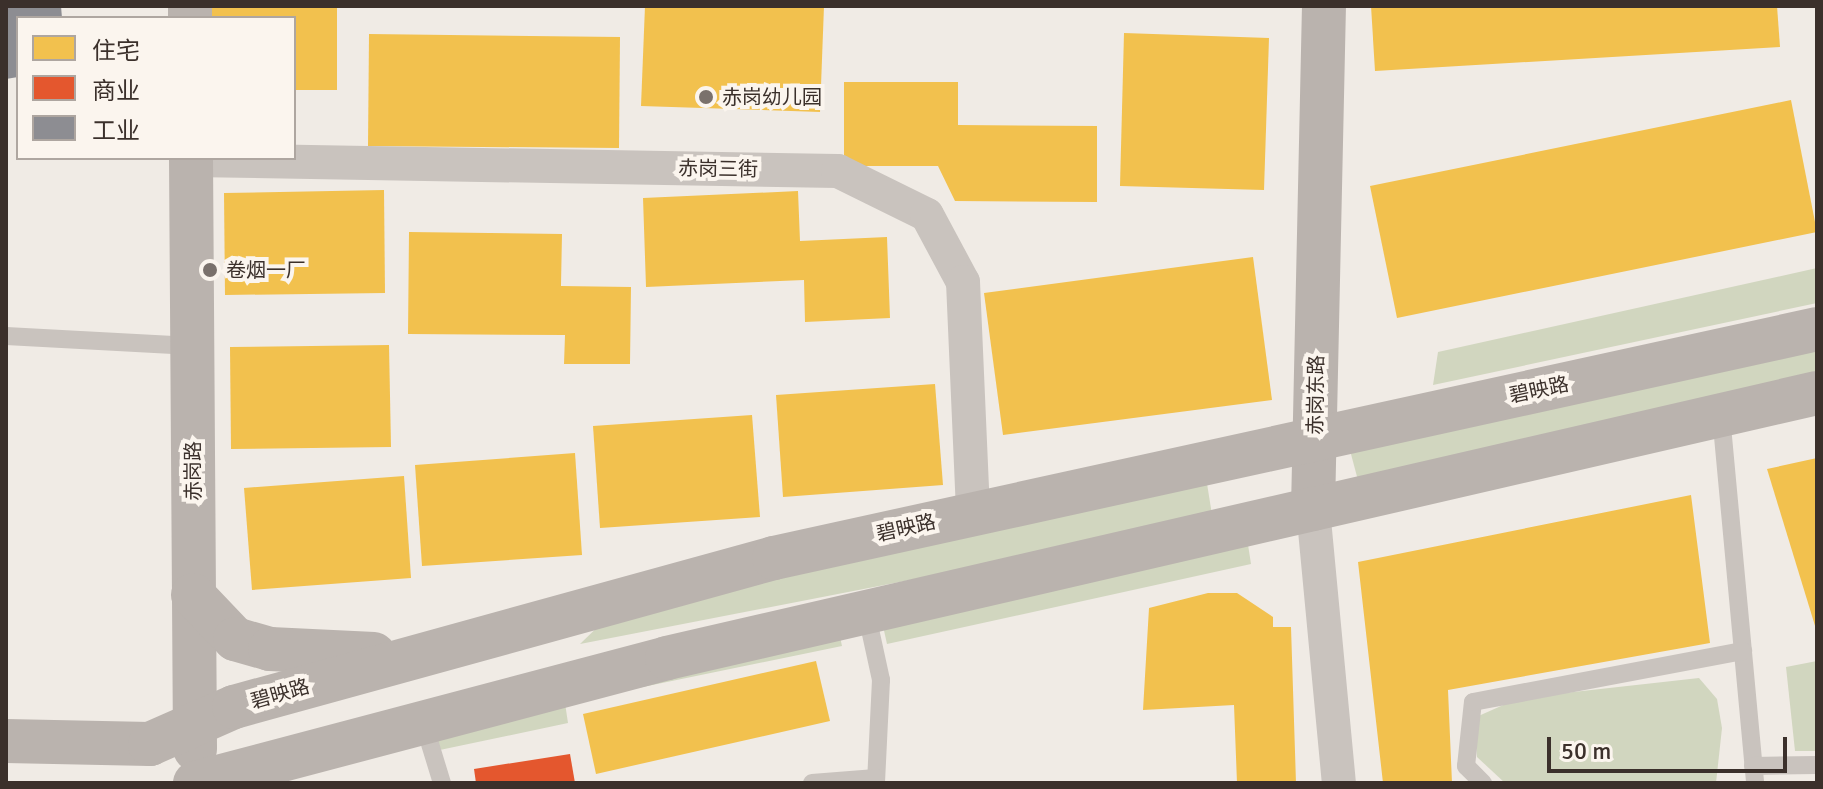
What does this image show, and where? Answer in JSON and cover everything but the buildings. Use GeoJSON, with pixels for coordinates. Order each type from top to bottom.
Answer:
{"type":"FeatureCollection","features":[{"type":"Feature","properties":{"kind":"main road","name":"赤岗东路"},"geometry":{"type":"LineString","coordinates":[[1313,509],[1324,6]]}},
{"type":"Feature","properties":{"kind":"main road","name":"赤岗路"},"geometry":{"type":"LineString","coordinates":[[191,160],[195,783]]}},
{"type":"Feature","properties":{"kind":"main road","name":"碧映路"},"geometry":{"type":"LineString","coordinates":[[6,741],[150,744],[194,724],[639,592],[973,513],[1817,329]]}},
{"type":"Feature","properties":{"kind":"main road"},"geometry":{"type":"LineString","coordinates":[[195,783],[421,717],[866,611],[1817,393]]}},
{"type":"Feature","properties":{"kind":"main road"},"geometry":{"type":"LineString","coordinates":[[193,595],[216,626],[270,649],[436,653]]}},
{"type":"Feature","properties":{"kind":"street","name":"赤岗三街"},"geometry":{"type":"LineString","coordinates":[[245,160],[838,171],[927,215],[963,282],[973,513]]}},
{"type":"Feature","properties":{"kind":"street","name":"赤岗东路"},"geometry":{"type":"LineString","coordinates":[[1313,509],[1339,783]]}},
{"type":"Feature","properties":{"kind":"lane"},"geometry":{"type":"LineString","coordinates":[[6,336],[192,346]]}},
{"type":"Feature","properties":{"kind":"lane"},"geometry":{"type":"LineString","coordinates":[[1721,415],[1754,775],[1817,765]]}},
{"type":"Feature","properties":{"kind":"lane"},"geometry":{"type":"LineString","coordinates":[[812,783],[876,780],[881,680],[866,611]]}},
{"type":"Feature","properties":{"kind":"lane"},"geometry":{"type":"LineString","coordinates":[[1483,783],[1466,766],[1473,702],[1743,651]]}},
{"type":"Feature","properties":{"kind":"lane"},"geometry":{"type":"LineString","coordinates":[[421,717],[442,783]]}},
{"type":"Feature","properties":{"kind":"green space"},"geometry":{"type":"Polygon","coordinates":[[[1817,268],[1817,303],[1433,385],[1438,352],[1817,268]]]}},
{"type":"Feature","properties":{"kind":"green space"},"geometry":{"type":"Polygon","coordinates":[[[1817,339],[1817,380],[1359,484],[1348,443],[1817,339]]]}},
{"type":"Feature","properties":{"kind":"green space"},"geometry":{"type":"Polygon","coordinates":[[[1205,471],[1213,521],[580,644],[613,612],[1205,471]]]}},
{"type":"Feature","properties":{"kind":"green space"},"geometry":{"type":"Polygon","coordinates":[[[1246,532],[1251,564],[887,644],[881,617],[1246,532]]]}},
{"type":"Feature","properties":{"kind":"green space"},"geometry":{"type":"Polygon","coordinates":[[[839,632],[842,646],[565,703],[568,723],[435,751],[428,717],[839,632]]]}},
{"type":"Feature","properties":{"kind":"green space"},"geometry":{"type":"Polygon","coordinates":[[[1817,661],[1817,751],[1795,751],[1786,667],[1817,661]]]}},
{"type":"Feature","properties":{"kind":"green space"},"geometry":{"type":"Polygon","coordinates":[[[1699,678],[1717,699],[1722,728],[1716,783],[1505,783],[1477,757],[1474,718],[1519,698],[1699,678]]]}},
{"type":"Feature","properties":{"kind":"place","name":"赤岗幼儿园"},"geometry":{"type":"Point","coordinates":[706,97]}},
{"type":"Feature","properties":{"kind":"place","name":"卷烟一厂"},"geometry":{"type":"Point","coordinates":[210,270]}}]}
